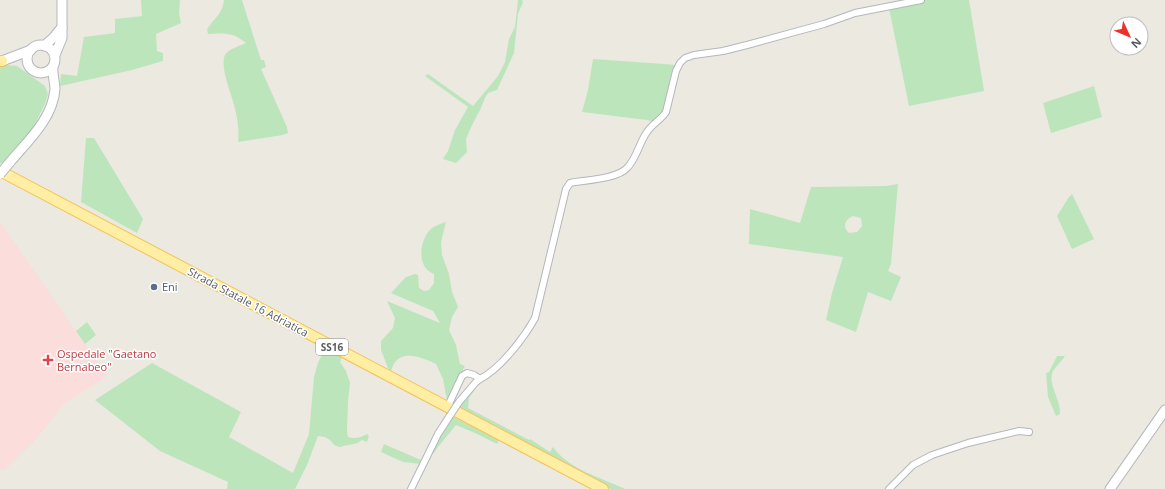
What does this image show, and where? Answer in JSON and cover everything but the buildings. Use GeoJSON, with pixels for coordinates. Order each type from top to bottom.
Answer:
{"type":"FeatureCollection","features":[{"type":"Feature","properties":{"kind":"main road","name":"Strada Statale 16 Adriatica"},"geometry":{"type":"LineString","coordinates":[[0,171],[447,410],[603,489]]}},
{"type":"Feature","properties":{"kind":"street"},"geometry":{"type":"LineString","coordinates":[[0,174],[37,130],[46,116],[53,99],[55,88],[53,67],[55,55],[62,38],[62,0]]}},
{"type":"Feature","properties":{"kind":"street"},"geometry":{"type":"LineString","coordinates":[[447,410],[459,402],[476,382],[493,371],[528,331],[535,318],[545,282],[566,189],[570,183],[615,175],[627,168],[645,134],[653,124],[663,117],[666,112],[676,71],[680,63],[685,58],[747,45],[824,24],[855,13],[921,0]]}},
{"type":"Feature","properties":{"kind":"street"},"geometry":{"type":"LineString","coordinates":[[44,46],[54,38],[62,27]]}},
{"type":"Feature","properties":{"kind":"street"},"geometry":{"type":"LineString","coordinates":[[1,61],[31,50],[37,46],[44,46],[51,49],[55,55]]}},
{"type":"Feature","properties":{"kind":"street"},"geometry":{"type":"LineString","coordinates":[[30,67],[28,58],[31,50]]}},
{"type":"Feature","properties":{"kind":"street"},"geometry":{"type":"LineString","coordinates":[[1,61],[12,62],[30,67],[38,72],[48,83],[53,99]]}},
{"type":"Feature","properties":{"kind":"street"},"geometry":{"type":"LineString","coordinates":[[38,72],[46,72],[53,67]]}},
{"type":"Feature","properties":{"kind":"street"},"geometry":{"type":"LineString","coordinates":[[411,489],[438,434],[462,376],[466,373],[474,374],[480,379]]}},
{"type":"Feature","properties":{"kind":"street"},"geometry":{"type":"LineString","coordinates":[[1110,489],[1165,410]]}},
{"type":"Feature","properties":{"kind":"street"},"geometry":{"type":"LineString","coordinates":[[889,489],[913,465],[932,455],[968,443],[1019,431],[1029,432]]}},
{"type":"Feature","properties":{"kind":"shaded area","name":"Ospedale \"Gaetano Bernabeo\""},"geometry":{"type":"Polygon","coordinates":[[[0,222],[107,376],[65,403],[36,439],[3,471],[0,468],[0,222]]]}},
{"type":"Feature","properties":{"kind":"green space"},"geometry":{"type":"Polygon","coordinates":[[[141,0],[180,0],[179,14],[181,23],[156,34],[157,51],[163,53],[163,61],[132,70],[60,86],[61,74],[77,76],[84,37],[115,33],[115,19],[142,16],[141,0]]]}},
{"type":"Feature","properties":{"kind":"green space"},"geometry":{"type":"Polygon","coordinates":[[[224,0],[242,0],[261,60],[264,60],[266,67],[261,69],[287,127],[288,133],[238,142],[237,120],[226,76],[224,59],[225,55],[229,51],[246,43],[233,35],[219,33],[208,34],[207,30],[221,10],[224,0]]]}},
{"type":"Feature","properties":{"kind":"green space"},"geometry":{"type":"Polygon","coordinates":[[[518,0],[522,0],[523,2],[518,14],[514,53],[497,90],[488,93],[485,98],[466,139],[467,152],[456,163],[443,159],[448,151],[455,130],[468,107],[425,76],[428,74],[473,106],[498,76],[505,62],[509,39],[515,27],[518,0]]]}},
{"type":"Feature","properties":{"kind":"green space"},"geometry":{"type":"Polygon","coordinates":[[[926,0],[969,0],[984,91],[909,106],[889,8],[926,0]]]}},
{"type":"Feature","properties":{"kind":"green space"},"geometry":{"type":"Polygon","coordinates":[[[593,59],[678,65],[665,110],[653,122],[582,112],[588,90],[593,59]]]}},
{"type":"Feature","properties":{"kind":"green space"},"geometry":{"type":"Polygon","coordinates":[[[0,66],[17,66],[45,86],[48,94],[45,104],[32,130],[4,164],[0,163],[0,66]]]}},
{"type":"Feature","properties":{"kind":"green space"},"geometry":{"type":"Polygon","coordinates":[[[1094,86],[1102,117],[1051,133],[1043,103],[1094,86]]]}},
{"type":"Feature","properties":{"kind":"green space"},"geometry":{"type":"Polygon","coordinates":[[[86,138],[94,138],[143,219],[137,233],[81,202],[86,138]]]}},
{"type":"Feature","properties":{"kind":"green space"},"geometry":{"type":"Polygon","coordinates":[[[898,184],[891,264],[888,271],[901,277],[891,301],[868,292],[856,332],[826,320],[832,293],[843,257],[749,244],[750,209],[800,223],[811,187],[886,186],[898,184]],[[853,216],[846,221],[845,226],[849,233],[857,232],[862,226],[861,218],[853,216]]]}},
{"type":"Feature","properties":{"kind":"green space"},"geometry":{"type":"Polygon","coordinates":[[[1072,194],[1094,239],[1072,249],[1057,216],[1072,194]]]}},
{"type":"Feature","properties":{"kind":"green space"},"geometry":{"type":"Polygon","coordinates":[[[446,222],[441,242],[442,255],[449,274],[452,292],[458,307],[452,317],[449,330],[456,345],[460,364],[465,366],[447,400],[443,379],[436,364],[416,356],[405,356],[396,361],[390,373],[381,350],[381,341],[393,328],[395,318],[387,301],[440,323],[433,311],[391,293],[406,277],[415,274],[418,275],[419,288],[424,291],[429,290],[434,283],[434,274],[428,271],[422,261],[421,255],[423,242],[431,229],[446,222]]]}},
{"type":"Feature","properties":{"kind":"green space"},"geometry":{"type":"Polygon","coordinates":[[[87,322],[96,335],[85,344],[76,331],[87,322]]]}},
{"type":"Feature","properties":{"kind":"green space"},"geometry":{"type":"Polygon","coordinates":[[[325,348],[342,357],[340,362],[346,371],[350,383],[348,401],[348,437],[358,438],[367,434],[369,436],[367,442],[362,440],[358,443],[339,447],[334,445],[325,437],[318,436],[307,465],[295,489],[227,489],[228,482],[160,451],[95,400],[152,363],[241,412],[229,437],[293,473],[309,434],[314,377],[318,363],[325,348]]]}},
{"type":"Feature","properties":{"kind":"green space"},"geometry":{"type":"Polygon","coordinates":[[[1057,356],[1065,356],[1054,369],[1052,376],[1053,386],[1060,409],[1060,414],[1056,416],[1048,397],[1046,373],[1049,372],[1057,356]]]}},
{"type":"Feature","properties":{"kind":"green space"},"geometry":{"type":"Polygon","coordinates":[[[476,388],[469,398],[468,408],[529,440],[530,439],[550,452],[553,447],[568,462],[596,477],[625,489],[611,489],[458,409],[476,388]]]}},
{"type":"Feature","properties":{"kind":"green space"},"geometry":{"type":"Polygon","coordinates":[[[453,417],[499,440],[497,444],[456,425],[434,453],[431,453],[438,439],[453,417]]]}},
{"type":"Feature","properties":{"kind":"green space"},"geometry":{"type":"Polygon","coordinates":[[[384,444],[423,461],[421,464],[403,462],[381,452],[384,444]]]}},
{"type":"Feature","properties":{"kind":"place","name":"Eni"},"geometry":{"type":"Point","coordinates":[154,287]}},
{"type":"Feature","properties":{"kind":"place","name":"Ospedale \"Gaetano Bernabeo\""},"geometry":{"type":"Point","coordinates":[48,360]}}]}
